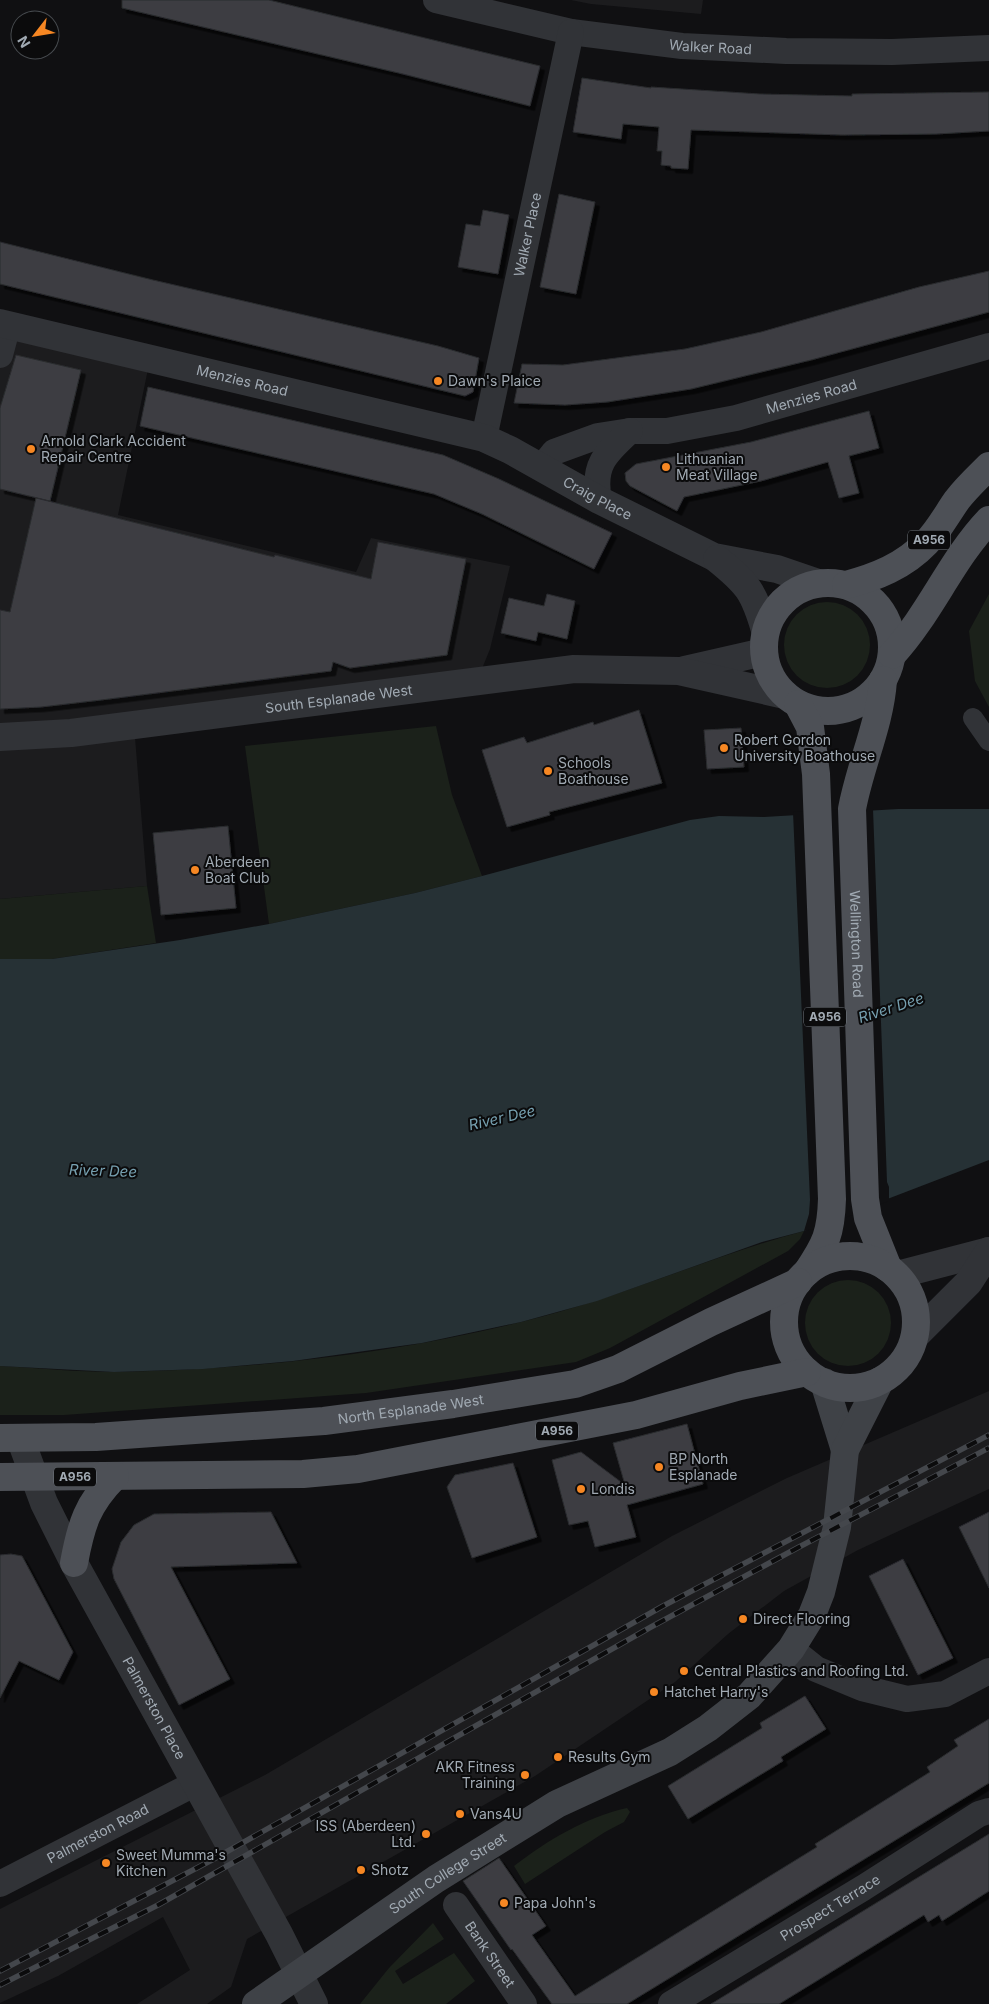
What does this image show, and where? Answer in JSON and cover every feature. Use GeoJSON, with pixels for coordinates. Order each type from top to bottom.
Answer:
{"type":"FeatureCollection","features":[{"type":"Feature","properties":{"kind":"main road","name":"A956"},"geometry":{"type":"LineString","coordinates":[[846,585],[878,575],[910,558],[927,542],[958,499],[989,466]]}},
{"type":"Feature","properties":{"kind":"main road","name":"A956"},"geometry":{"type":"LineString","coordinates":[[892,654],[908,637],[969,544],[989,520]]}},
{"type":"Feature","properties":{"kind":"main road","name":"A956"},"geometry":{"type":"LineString","coordinates":[[792,700],[817,710],[836,711],[855,706],[871,695],[883,680],[892,654],[892,640],[882,611],[860,591],[832,582],[805,586],[792,593],[772,615],[764,641],[770,675],[792,700],[810,727],[818,810],[832,1199],[831,1225],[823,1248],[790,1296],[785,1312],[784,1328],[788,1344],[796,1359],[815,1377],[842,1388],[862,1387],[880,1381],[896,1370],[908,1354],[915,1336],[916,1314],[910,1293],[893,1272]]}},
{"type":"Feature","properties":{"kind":"main road","name":"Wellington Road"},"geometry":{"type":"LineString","coordinates":[[883,680],[881,704],[859,777],[852,809],[865,1199],[868,1218],[893,1272]]}},
{"type":"Feature","properties":{"kind":"main road"},"geometry":{"type":"LineString","coordinates":[[803,1277],[822,1262],[838,1257],[856,1256],[873,1260],[893,1272]]}},
{"type":"Feature","properties":{"kind":"main road","name":"North Esplanade West"},"geometry":{"type":"LineString","coordinates":[[10,1438],[96,1437],[324,1421],[453,1404],[576,1384],[618,1369],[803,1277]]}},
{"type":"Feature","properties":{"kind":"main road","name":"A956"},"geometry":{"type":"LineString","coordinates":[[0,1477],[303,1474],[358,1469],[627,1416],[770,1378],[815,1377]]}},
{"type":"Feature","properties":{"kind":"main road","name":"South College Street"},"geometry":{"type":"LineString","coordinates":[[815,1377],[845,1450]]}},
{"type":"Feature","properties":{"kind":"main road","name":"South College Street"},"geometry":{"type":"LineString","coordinates":[[256,2004],[436,1879],[557,1804],[670,1752],[708,1728],[749,1696],[791,1649],[812,1615],[821,1592],[837,1527],[845,1450],[880,1381]]}},
{"type":"Feature","properties":{"kind":"main road"},"geometry":{"type":"LineString","coordinates":[[74,1563],[86,1515],[93,1500],[115,1476]]}},
{"type":"Feature","properties":{"kind":"street","name":"Walker Road"},"geometry":{"type":"LineString","coordinates":[[436,0],[572,32],[682,46],[892,52],[989,48]]}},
{"type":"Feature","properties":{"kind":"street","name":"Walker Place"},"geometry":{"type":"LineString","coordinates":[[484,438],[572,32]]}},
{"type":"Feature","properties":{"kind":"street","name":"Menzies Road"},"geometry":{"type":"LineString","coordinates":[[4,324],[484,438]]}},
{"type":"Feature","properties":{"kind":"street"},"geometry":{"type":"LineString","coordinates":[[0,355],[4,324]]}},
{"type":"Feature","properties":{"kind":"street","name":"Menzies Road"},"geometry":{"type":"LineString","coordinates":[[542,467],[554,452],[598,436],[630,431],[668,431],[736,418],[989,346]]}},
{"type":"Feature","properties":{"kind":"street"},"geometry":{"type":"LineString","coordinates":[[599,500],[596,485],[600,462],[610,449],[630,431]]}},
{"type":"Feature","properties":{"kind":"street","name":"Craig Place"},"geometry":{"type":"LineString","coordinates":[[484,438],[542,467],[599,500],[714,556],[740,578],[750,590],[756,601],[764,641]]}},
{"type":"Feature","properties":{"kind":"street","name":"Craig Place"},"geometry":{"type":"LineString","coordinates":[[714,556],[777,569],[818,583]]}},
{"type":"Feature","properties":{"kind":"street","name":"South Esplanade West"},"geometry":{"type":"LineString","coordinates":[[679,671],[764,641]]}},
{"type":"Feature","properties":{"kind":"street","name":"South Esplanade West"},"geometry":{"type":"LineString","coordinates":[[0,737],[71,733],[574,669],[679,671],[792,700]]}},
{"type":"Feature","properties":{"kind":"street"},"geometry":{"type":"LineString","coordinates":[[973,718],[987,738]]}},
{"type":"Feature","properties":{"kind":"street"},"geometry":{"type":"LineString","coordinates":[[893,1272],[989,1251]]}},
{"type":"Feature","properties":{"kind":"street"},"geometry":{"type":"LineString","coordinates":[[915,1336],[969,1282],[989,1251]]}},
{"type":"Feature","properties":{"kind":"street","name":"Palmerston Place"},"geometry":{"type":"LineString","coordinates":[[10,1438],[34,1477],[44,1503],[74,1563],[194,1784],[300,1973],[314,2004]]}},
{"type":"Feature","properties":{"kind":"street"},"geometry":{"type":"LineString","coordinates":[[791,1649],[816,1669],[862,1688],[907,1699],[945,1694],[989,1671]]}},
{"type":"Feature","properties":{"kind":"street","name":"Palmerston Road"},"geometry":{"type":"LineString","coordinates":[[0,1884],[194,1784]]}},
{"type":"Feature","properties":{"kind":"street","name":"Prospect Terrace"},"geometry":{"type":"LineString","coordinates":[[671,2004],[863,1888],[979,1814],[989,1812]]}},
{"type":"Feature","properties":{"kind":"street","name":"Bank Street"},"geometry":{"type":"LineString","coordinates":[[456,1905],[524,2004]]}},
{"type":"Feature","properties":{"kind":"shaded area"},"geometry":{"type":"Polygon","coordinates":[[[571,0],[703,0],[701,14],[591,4],[571,0]]]}},
{"type":"Feature","properties":{"kind":"shaded area"},"geometry":{"type":"Polygon","coordinates":[[[0,323],[148,369],[118,515],[356,572],[371,538],[510,566],[490,649],[477,681],[134,725],[147,886],[0,899],[0,323]]]}},
{"type":"Feature","properties":{"kind":"shaded area"},"geometry":{"type":"Polygon","coordinates":[[[989,594],[989,707],[975,681],[969,631],[989,594]]]}},
{"type":"Feature","properties":{"kind":"shaded area"},"geometry":{"type":"Polygon","coordinates":[[[827,602],[844,605],[858,614],[867,628],[870,645],[867,662],[858,676],[844,685],[827,688],[810,685],[796,676],[787,662],[784,645],[787,628],[796,614],[810,605],[827,602]]]}},
{"type":"Feature","properties":{"kind":"shaded area"},"geometry":{"type":"Polygon","coordinates":[[[436,726],[452,795],[482,876],[415,893],[269,924],[245,746],[436,726]]]}},
{"type":"Feature","properties":{"kind":"shaded area"},"geometry":{"type":"Polygon","coordinates":[[[147,886],[156,943],[52,959],[0,959],[0,899],[147,886]]]}},
{"type":"Feature","properties":{"kind":"shaded area"},"geometry":{"type":"Polygon","coordinates":[[[804,1231],[800,1239],[788,1251],[610,1348],[576,1362],[366,1393],[64,1415],[0,1415],[0,1366],[72,1371],[165,1371],[268,1364],[422,1343],[557,1313],[768,1241],[804,1231]]]}},
{"type":"Feature","properties":{"kind":"shaded area"},"geometry":{"type":"Polygon","coordinates":[[[848,1280],[865,1283],[879,1292],[888,1306],[891,1323],[888,1340],[879,1354],[865,1363],[848,1366],[831,1363],[817,1354],[808,1340],[805,1323],[808,1306],[817,1292],[831,1283],[848,1280]]]}},
{"type":"Feature","properties":{"kind":"shaded area"},"geometry":{"type":"Polygon","coordinates":[[[989,1391],[989,1489],[858,1550],[784,1591],[728,1634],[675,1682],[535,1776],[247,1939],[231,1987],[207,2004],[137,2004],[190,1970],[163,1917],[58,1976],[0,2003],[0,1909],[265,1775],[672,1536],[787,1478],[989,1391]]]}},
{"type":"Feature","properties":{"kind":"shaded area"},"geometry":{"type":"Polygon","coordinates":[[[627,1808],[630,1812],[624,1822],[605,1832],[525,1884],[514,1866],[540,1847],[582,1823],[627,1808]]]}},
{"type":"Feature","properties":{"kind":"shaded area"},"geometry":{"type":"Polygon","coordinates":[[[433,1923],[444,1939],[395,1971],[403,1984],[454,1953],[475,1981],[446,2004],[360,2004],[389,1968],[433,1923]]]}},
{"type":"Feature","properties":{"kind":"water","name":"River Dee"},"geometry":{"type":"Polygon","coordinates":[[[898,809],[989,809],[989,1160],[804,1231],[762,1242],[597,1301],[521,1322],[422,1343],[293,1361],[203,1369],[114,1372],[0,1366],[0,959],[52,959],[180,940],[269,924],[415,893],[690,820],[719,816],[764,817],[898,809]]]}},
{"type":"Feature","properties":{"kind":"pier"},"geometry":{"type":"Polygon","coordinates":[[[873,809],[889,1201],[818,1228],[804,1231],[809,1214],[810,1200],[793,812],[873,809]]]}},
{"type":"Feature","properties":{"kind":"building"},"geometry":{"type":"Polygon","coordinates":[[[122,0],[269,0],[540,66],[530,106],[122,8],[122,0]]]}},
{"type":"Feature","properties":{"kind":"building"},"geometry":{"type":"Polygon","coordinates":[[[582,78],[651,88],[760,94],[852,96],[852,94],[989,92],[989,131],[936,134],[842,135],[691,130],[688,169],[671,168],[671,166],[661,165],[662,151],[657,151],[659,127],[623,124],[621,139],[573,132],[582,78]]]}},
{"type":"Feature","properties":{"kind":"building"},"geometry":{"type":"Polygon","coordinates":[[[559,194],[595,202],[576,294],[540,287],[559,194]]]}},
{"type":"Feature","properties":{"kind":"building"},"geometry":{"type":"Polygon","coordinates":[[[483,210],[509,215],[498,274],[458,267],[466,224],[480,226],[483,210]]]}},
{"type":"Feature","properties":{"kind":"building"},"geometry":{"type":"Polygon","coordinates":[[[0,242],[153,280],[438,346],[479,358],[473,392],[465,396],[0,284],[0,242]]]}},
{"type":"Feature","properties":{"kind":"building"},"geometry":{"type":"Polygon","coordinates":[[[989,271],[989,312],[811,360],[691,389],[607,402],[565,405],[514,403],[522,364],[563,365],[685,349],[761,332],[919,287],[989,271]]]}},
{"type":"Feature","properties":{"kind":"building","name":"Arnold Clark Accident Repair Centre"},"geometry":{"type":"Polygon","coordinates":[[[16,355],[81,370],[50,501],[0,489],[0,408],[16,355]]]}},
{"type":"Feature","properties":{"kind":"building"},"geometry":{"type":"Polygon","coordinates":[[[148,387],[443,455],[499,479],[612,533],[594,569],[482,514],[434,494],[140,426],[148,387]]]}},
{"type":"Feature","properties":{"kind":"building"},"geometry":{"type":"Polygon","coordinates":[[[869,411],[879,448],[849,456],[859,493],[839,498],[828,462],[761,481],[684,497],[677,511],[630,486],[626,481],[625,473],[636,464],[751,442],[869,411]]]}},
{"type":"Feature","properties":{"kind":"building"},"geometry":{"type":"Polygon","coordinates":[[[36,498],[371,579],[378,542],[466,559],[447,655],[350,668],[333,662],[331,671],[41,707],[0,709],[0,610],[10,612],[36,498]]]}},
{"type":"Feature","properties":{"kind":"building"},"geometry":{"type":"Polygon","coordinates":[[[547,594],[575,601],[567,639],[538,632],[536,641],[501,633],[509,598],[544,606],[547,594]]]}},
{"type":"Feature","properties":{"kind":"building","name":"Schools Boathouse"},"geometry":{"type":"Polygon","coordinates":[[[639,710],[662,783],[549,812],[550,815],[507,827],[482,750],[524,737],[527,743],[593,722],[594,725],[639,710]]]}},
{"type":"Feature","properties":{"kind":"building","name":"Robert Gordon University Boathouse"},"geometry":{"type":"Polygon","coordinates":[[[741,728],[744,767],[707,769],[704,730],[741,728]]]}},
{"type":"Feature","properties":{"kind":"building","name":"Aberdeen Boat Club"},"geometry":{"type":"Polygon","coordinates":[[[228,826],[236,908],[161,915],[153,833],[228,826]]]}},
{"type":"Feature","properties":{"kind":"building"},"geometry":{"type":"Polygon","coordinates":[[[687,1424],[703,1484],[627,1505],[636,1537],[595,1547],[588,1521],[569,1525],[552,1460],[581,1452],[625,1485],[613,1443],[687,1424]]]}},
{"type":"Feature","properties":{"kind":"building"},"geometry":{"type":"Polygon","coordinates":[[[513,1463],[537,1537],[472,1558],[447,1487],[455,1475],[513,1463]]]}},
{"type":"Feature","properties":{"kind":"building"},"geometry":{"type":"Polygon","coordinates":[[[271,1512],[297,1563],[171,1567],[230,1679],[179,1705],[114,1579],[112,1569],[121,1542],[134,1525],[154,1514],[271,1512]]]}},
{"type":"Feature","properties":{"kind":"building"},"geometry":{"type":"Polygon","coordinates":[[[989,1512],[989,1588],[959,1527],[989,1512]]]}},
{"type":"Feature","properties":{"kind":"building"},"geometry":{"type":"Polygon","coordinates":[[[0,1555],[22,1556],[73,1652],[59,1680],[19,1661],[0,1698],[0,1555]]]}},
{"type":"Feature","properties":{"kind":"building"},"geometry":{"type":"Polygon","coordinates":[[[903,1559],[953,1658],[918,1675],[869,1576],[903,1559]]]}},
{"type":"Feature","properties":{"kind":"building"},"geometry":{"type":"Polygon","coordinates":[[[805,1696],[826,1729],[781,1757],[783,1761],[688,1819],[668,1786],[762,1728],[760,1723],[805,1696]]]}},
{"type":"Feature","properties":{"kind":"building"},"geometry":{"type":"Polygon","coordinates":[[[989,1719],[989,1783],[627,2004],[552,2004],[511,1950],[463,1881],[499,1858],[546,1926],[532,1935],[575,1996],[817,1847],[815,1844],[930,1772],[927,1767],[958,1746],[954,1740],[989,1719]]]}},
{"type":"Feature","properties":{"kind":"building"},"geometry":{"type":"Polygon","coordinates":[[[989,1834],[989,1891],[942,1921],[939,1915],[928,1922],[924,1915],[779,2004],[711,2004],[989,1834]]]}},
{"type":"Feature","properties":{"kind":"railway"},"geometry":{"type":"LineString","coordinates":[[0,1971],[212,1860],[663,1606],[989,1435]]}},
{"type":"Feature","properties":{"kind":"railway"},"geometry":{"type":"LineString","coordinates":[[0,1985],[158,1905],[651,1627],[989,1448]]}},
{"type":"Feature","properties":{"kind":"place","name":"Dawn's Plaice"},"geometry":{"type":"Point","coordinates":[438,381]}},
{"type":"Feature","properties":{"kind":"place","name":"Arnold Clark Accident Repair Centre"},"geometry":{"type":"Point","coordinates":[31,449]}},
{"type":"Feature","properties":{"kind":"place","name":"Lithuanian Meat Village"},"geometry":{"type":"Point","coordinates":[666,467]}},
{"type":"Feature","properties":{"kind":"place","name":"Robert Gordon University Boathouse"},"geometry":{"type":"Point","coordinates":[724,748]}},
{"type":"Feature","properties":{"kind":"place","name":"Schools Boathouse"},"geometry":{"type":"Point","coordinates":[548,771]}},
{"type":"Feature","properties":{"kind":"place","name":"Aberdeen Boat Club"},"geometry":{"type":"Point","coordinates":[195,870]}},
{"type":"Feature","properties":{"kind":"place","name":"BP North Esplanade"},"geometry":{"type":"Point","coordinates":[659,1467]}},
{"type":"Feature","properties":{"kind":"place","name":"Londis"},"geometry":{"type":"Point","coordinates":[581,1489]}},
{"type":"Feature","properties":{"kind":"place","name":"Direct Flooring"},"geometry":{"type":"Point","coordinates":[743,1619]}},
{"type":"Feature","properties":{"kind":"place","name":"Central Plastics and Roofing Ltd."},"geometry":{"type":"Point","coordinates":[684,1671]}},
{"type":"Feature","properties":{"kind":"place","name":"Hatchet Harry's"},"geometry":{"type":"Point","coordinates":[654,1692]}},
{"type":"Feature","properties":{"kind":"place","name":"Results Gym"},"geometry":{"type":"Point","coordinates":[558,1757]}},
{"type":"Feature","properties":{"kind":"place","name":"AKR Fitness Training"},"geometry":{"type":"Point","coordinates":[525,1775]}},
{"type":"Feature","properties":{"kind":"place","name":"Vans4U"},"geometry":{"type":"Point","coordinates":[460,1814]}},
{"type":"Feature","properties":{"kind":"place","name":"ISS (Aberdeen) Ltd."},"geometry":{"type":"Point","coordinates":[426,1834]}},
{"type":"Feature","properties":{"kind":"place","name":"Sweet Mumma's Kitchen"},"geometry":{"type":"Point","coordinates":[106,1863]}},
{"type":"Feature","properties":{"kind":"place","name":"Shotz"},"geometry":{"type":"Point","coordinates":[361,1870]}},
{"type":"Feature","properties":{"kind":"place","name":"Papa John's"},"geometry":{"type":"Point","coordinates":[504,1903]}}]}
